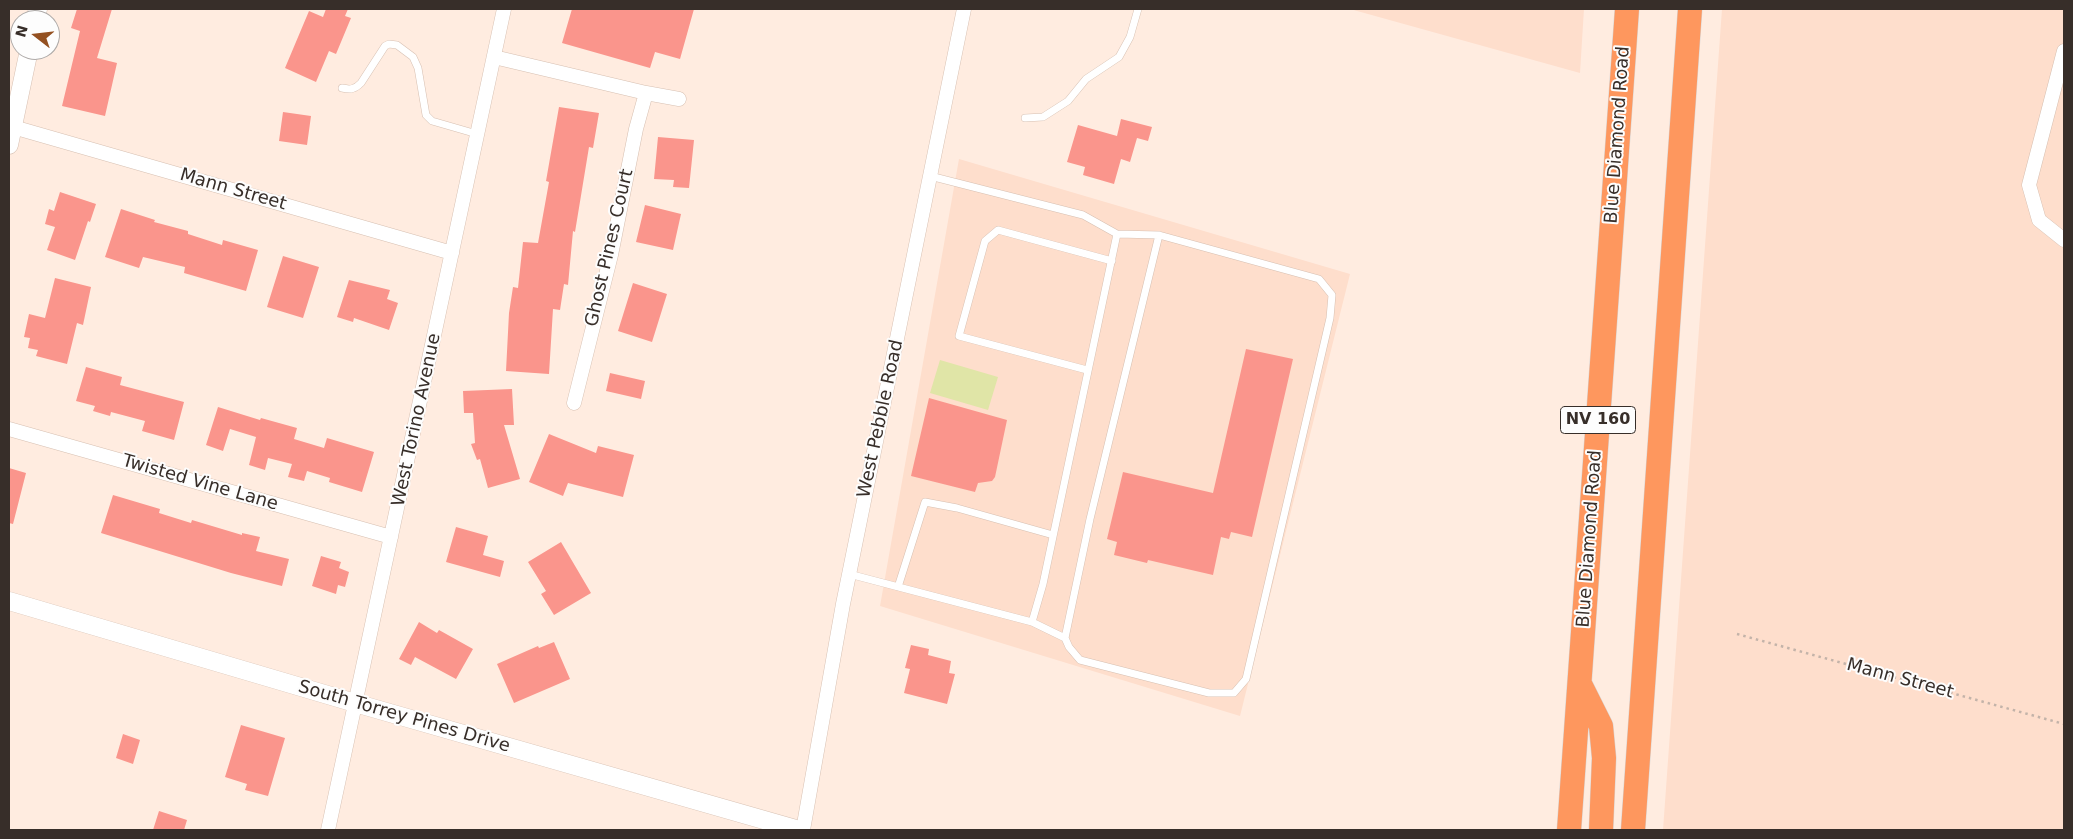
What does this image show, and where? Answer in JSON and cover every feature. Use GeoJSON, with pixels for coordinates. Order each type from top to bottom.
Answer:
{"type":"FeatureCollection","features":[{"type":"Feature","properties":{"kind":"highway","name":"Blue Diamond Road"},"geometry":{"type":"LineString","coordinates":[[1569,830],[1627,9]]}},
{"type":"Feature","properties":{"kind":"highway","name":"NV 160"},"geometry":{"type":"LineString","coordinates":[[1633,830],[1690,9]]}},
{"type":"Feature","properties":{"kind":"highway"},"geometry":{"type":"LineString","coordinates":[[1580,684],[1601,726],[1604,758],[1601,830]]}},
{"type":"Feature","properties":{"kind":"street","name":"West Torino Avenue"},"geometry":{"type":"LineString","coordinates":[[328,830],[504,9]]}},
{"type":"Feature","properties":{"kind":"street","name":"West Pebble Road"},"geometry":{"type":"LineString","coordinates":[[801,830],[849,574],[964,9]]}},
{"type":"Feature","properties":{"kind":"street"},"geometry":{"type":"LineString","coordinates":[[2064,51],[2029,185],[2039,220],[2064,240]]}},
{"type":"Feature","properties":{"kind":"street"},"geometry":{"type":"LineString","coordinates":[[494,57],[679,99]]}},
{"type":"Feature","properties":{"kind":"street"},"geometry":{"type":"LineString","coordinates":[[9,145],[27,60]]}},
{"type":"Feature","properties":{"kind":"street","name":"Ghost Pines Court"},"geometry":{"type":"LineString","coordinates":[[574,402],[611,255],[636,129],[646,93]]}},
{"type":"Feature","properties":{"kind":"street","name":"Mann Street"},"geometry":{"type":"LineString","coordinates":[[13,127],[452,253]]}},
{"type":"Feature","properties":{"kind":"street","name":"Twisted Vine Lane"},"geometry":{"type":"LineString","coordinates":[[9,429],[392,537]]}},
{"type":"Feature","properties":{"kind":"street","name":"South Torrey Pines Drive"},"geometry":{"type":"LineString","coordinates":[[9,601],[355,703],[801,830]]}},
{"type":"Feature","properties":{"kind":"lane"},"geometry":{"type":"LineString","coordinates":[[1025,118],[1043,117],[1068,101],[1086,79],[1119,57],[1130,37],[1138,9]]}},
{"type":"Feature","properties":{"kind":"lane"},"geometry":{"type":"LineString","coordinates":[[342,88],[350,90],[362,83],[384,46],[389,44],[397,45],[413,57],[418,68],[426,115],[432,121],[477,134]]}},
{"type":"Feature","properties":{"kind":"lane"},"geometry":{"type":"LineString","coordinates":[[930,176],[1083,215],[1117,234],[1159,235],[1319,279],[1332,295],[1330,318],[1246,679],[1234,693],[1209,693],[1080,660],[1068,648],[1065,638],[1090,519],[1159,235]]}},
{"type":"Feature","properties":{"kind":"lane"},"geometry":{"type":"LineString","coordinates":[[1087,370],[959,336],[986,241],[998,230],[1112,261]]}},
{"type":"Feature","properties":{"kind":"lane"},"geometry":{"type":"LineString","coordinates":[[1032,622],[1043,584],[1117,234]]}},
{"type":"Feature","properties":{"kind":"lane"},"geometry":{"type":"LineString","coordinates":[[898,587],[925,502],[957,508],[1053,535]]}},
{"type":"Feature","properties":{"kind":"lane"},"geometry":{"type":"LineString","coordinates":[[849,574],[1032,622],[1065,638]]}},
{"type":"Feature","properties":{"kind":"path","name":"Mann Street"},"geometry":{"type":"LineString","coordinates":[[1737,634],[2064,724]]}},
{"type":"Feature","properties":{"kind":"shaded area"},"geometry":{"type":"Polygon","coordinates":[[[1350,9],[1584,9],[1580,73],[1350,9]]]}},
{"type":"Feature","properties":{"kind":"shaded area"},"geometry":{"type":"Polygon","coordinates":[[[1722,9],[2064,9],[2064,830],[1663,830],[1722,9]]]}},
{"type":"Feature","properties":{"kind":"shaded area"},"geometry":{"type":"Polygon","coordinates":[[[959,159],[1350,274],[1240,716],[880,606],[959,159]]]}},
{"type":"Feature","properties":{"kind":"green space"},"geometry":{"type":"Polygon","coordinates":[[[940,360],[998,377],[988,410],[930,393],[940,360]]]}},
{"type":"Feature","properties":{"kind":"building"},"geometry":{"type":"Polygon","coordinates":[[[77,9],[112,9],[97,58],[117,63],[105,116],[62,106],[80,31],[71,28],[77,9]]]}},
{"type":"Feature","properties":{"kind":"building"},"geometry":{"type":"Polygon","coordinates":[[[326,9],[348,9],[345,16],[351,18],[336,54],[329,51],[316,82],[285,68],[309,11],[323,17],[326,9]]]}},
{"type":"Feature","properties":{"kind":"building"},"geometry":{"type":"Polygon","coordinates":[[[572,9],[694,9],[680,59],[655,52],[650,68],[562,43],[572,9]]]}},
{"type":"Feature","properties":{"kind":"building"},"geometry":{"type":"Polygon","coordinates":[[[559,107],[599,113],[593,148],[589,147],[575,232],[573,231],[568,285],[564,284],[560,310],[553,309],[549,374],[506,371],[509,313],[513,287],[518,288],[523,242],[538,243],[549,182],[546,181],[559,107]]]}},
{"type":"Feature","properties":{"kind":"building"},"geometry":{"type":"Polygon","coordinates":[[[283,112],[311,116],[307,145],[279,141],[283,112]]]}},
{"type":"Feature","properties":{"kind":"building"},"geometry":{"type":"Polygon","coordinates":[[[1121,119],[1152,127],[1148,141],[1137,138],[1130,162],[1121,159],[1114,184],[1083,175],[1085,167],[1067,162],[1078,125],[1117,136],[1121,119]]]}},
{"type":"Feature","properties":{"kind":"building"},"geometry":{"type":"Polygon","coordinates":[[[658,137],[694,140],[689,188],[673,187],[674,180],[654,179],[658,137]]]}},
{"type":"Feature","properties":{"kind":"building"},"geometry":{"type":"Polygon","coordinates":[[[60,192],[96,204],[90,222],[88,221],[75,260],[47,250],[55,227],[45,224],[49,209],[54,211],[60,192]]]}},
{"type":"Feature","properties":{"kind":"building"},"geometry":{"type":"Polygon","coordinates":[[[645,205],[681,214],[673,250],[636,242],[645,205]]]}},
{"type":"Feature","properties":{"kind":"building"},"geometry":{"type":"Polygon","coordinates":[[[121,209],[155,220],[154,222],[188,231],[188,234],[222,245],[223,240],[258,250],[246,291],[184,273],[185,267],[143,257],[139,268],[105,257],[121,209]]]}},
{"type":"Feature","properties":{"kind":"building"},"geometry":{"type":"Polygon","coordinates":[[[283,256],[319,267],[303,318],[267,307],[283,256]]]}},
{"type":"Feature","properties":{"kind":"building"},"geometry":{"type":"Polygon","coordinates":[[[55,278],[91,287],[83,325],[77,323],[67,364],[36,356],[38,350],[28,348],[30,338],[24,337],[29,314],[45,318],[55,278]]]}},
{"type":"Feature","properties":{"kind":"building"},"geometry":{"type":"Polygon","coordinates":[[[349,280],[390,290],[387,299],[398,303],[389,330],[354,318],[353,322],[337,317],[349,280]]]}},
{"type":"Feature","properties":{"kind":"building"},"geometry":{"type":"Polygon","coordinates":[[[633,283],[667,294],[652,342],[618,331],[633,283]]]}},
{"type":"Feature","properties":{"kind":"building"},"geometry":{"type":"Polygon","coordinates":[[[1246,349],[1293,359],[1252,537],[1231,532],[1229,539],[1221,537],[1213,575],[1148,560],[1147,563],[1114,555],[1117,542],[1107,539],[1123,472],[1213,493],[1246,349]]]}},
{"type":"Feature","properties":{"kind":"building"},"geometry":{"type":"Polygon","coordinates":[[[86,367],[122,377],[120,385],[184,402],[174,440],[142,431],[145,421],[111,412],[110,416],[93,411],[95,406],[76,401],[86,367]]]}},
{"type":"Feature","properties":{"kind":"building"},"geometry":{"type":"Polygon","coordinates":[[[610,373],[645,381],[641,399],[606,391],[610,373]]]}},
{"type":"Feature","properties":{"kind":"building"},"geometry":{"type":"Polygon","coordinates":[[[512,389],[514,425],[504,425],[520,479],[488,488],[480,459],[477,460],[471,444],[475,443],[473,413],[464,413],[463,391],[512,389]]]}},
{"type":"Feature","properties":{"kind":"building"},"geometry":{"type":"Polygon","coordinates":[[[929,398],[1007,420],[995,477],[992,481],[978,483],[975,492],[911,476],[929,398]]]}},
{"type":"Feature","properties":{"kind":"building"},"geometry":{"type":"Polygon","coordinates":[[[218,407],[260,420],[261,418],[297,428],[294,439],[324,448],[327,438],[374,452],[362,492],[329,482],[330,478],[307,471],[304,481],[288,477],[292,464],[268,458],[265,470],[249,465],[256,437],[230,429],[223,451],[206,445],[218,407]]]}},
{"type":"Feature","properties":{"kind":"building"},"geometry":{"type":"Polygon","coordinates":[[[549,434],[596,453],[598,446],[634,455],[623,497],[568,483],[563,496],[529,482],[549,434]]]}},
{"type":"Feature","properties":{"kind":"building"},"geometry":{"type":"Polygon","coordinates":[[[9,468],[26,473],[13,524],[9,523],[9,468]]]}},
{"type":"Feature","properties":{"kind":"building"},"geometry":{"type":"Polygon","coordinates":[[[113,495],[160,509],[159,513],[191,523],[192,520],[242,535],[242,533],[260,537],[256,551],[289,559],[282,586],[231,573],[101,533],[113,495]]]}},
{"type":"Feature","properties":{"kind":"building"},"geometry":{"type":"Polygon","coordinates":[[[456,527],[488,536],[483,555],[504,561],[500,577],[446,562],[456,527]]]}},
{"type":"Feature","properties":{"kind":"building"},"geometry":{"type":"Polygon","coordinates":[[[561,542],[591,593],[554,615],[541,594],[546,591],[528,562],[561,542]]]}},
{"type":"Feature","properties":{"kind":"building"},"geometry":{"type":"Polygon","coordinates":[[[321,556],[341,562],[339,568],[349,572],[345,587],[338,585],[336,594],[312,586],[321,556]]]}},
{"type":"Feature","properties":{"kind":"building"},"geometry":{"type":"Polygon","coordinates":[[[419,622],[437,633],[439,630],[473,649],[456,679],[415,657],[411,665],[399,659],[419,622]]]}},
{"type":"Feature","properties":{"kind":"building"},"geometry":{"type":"Polygon","coordinates":[[[554,642],[570,679],[514,703],[497,664],[538,646],[539,648],[554,642]]]}},
{"type":"Feature","properties":{"kind":"building"},"geometry":{"type":"Polygon","coordinates":[[[911,645],[929,649],[928,655],[951,661],[949,673],[955,674],[947,704],[904,693],[910,669],[905,668],[911,645]]]}},
{"type":"Feature","properties":{"kind":"building"},"geometry":{"type":"Polygon","coordinates":[[[241,725],[285,738],[268,796],[245,790],[247,784],[225,777],[241,725]]]}},
{"type":"Feature","properties":{"kind":"building"},"geometry":{"type":"Polygon","coordinates":[[[123,734],[140,740],[133,764],[116,758],[123,734]]]}},
{"type":"Feature","properties":{"kind":"building"},"geometry":{"type":"Polygon","coordinates":[[[159,811],[187,820],[184,830],[153,830],[159,811]]]}}]}
